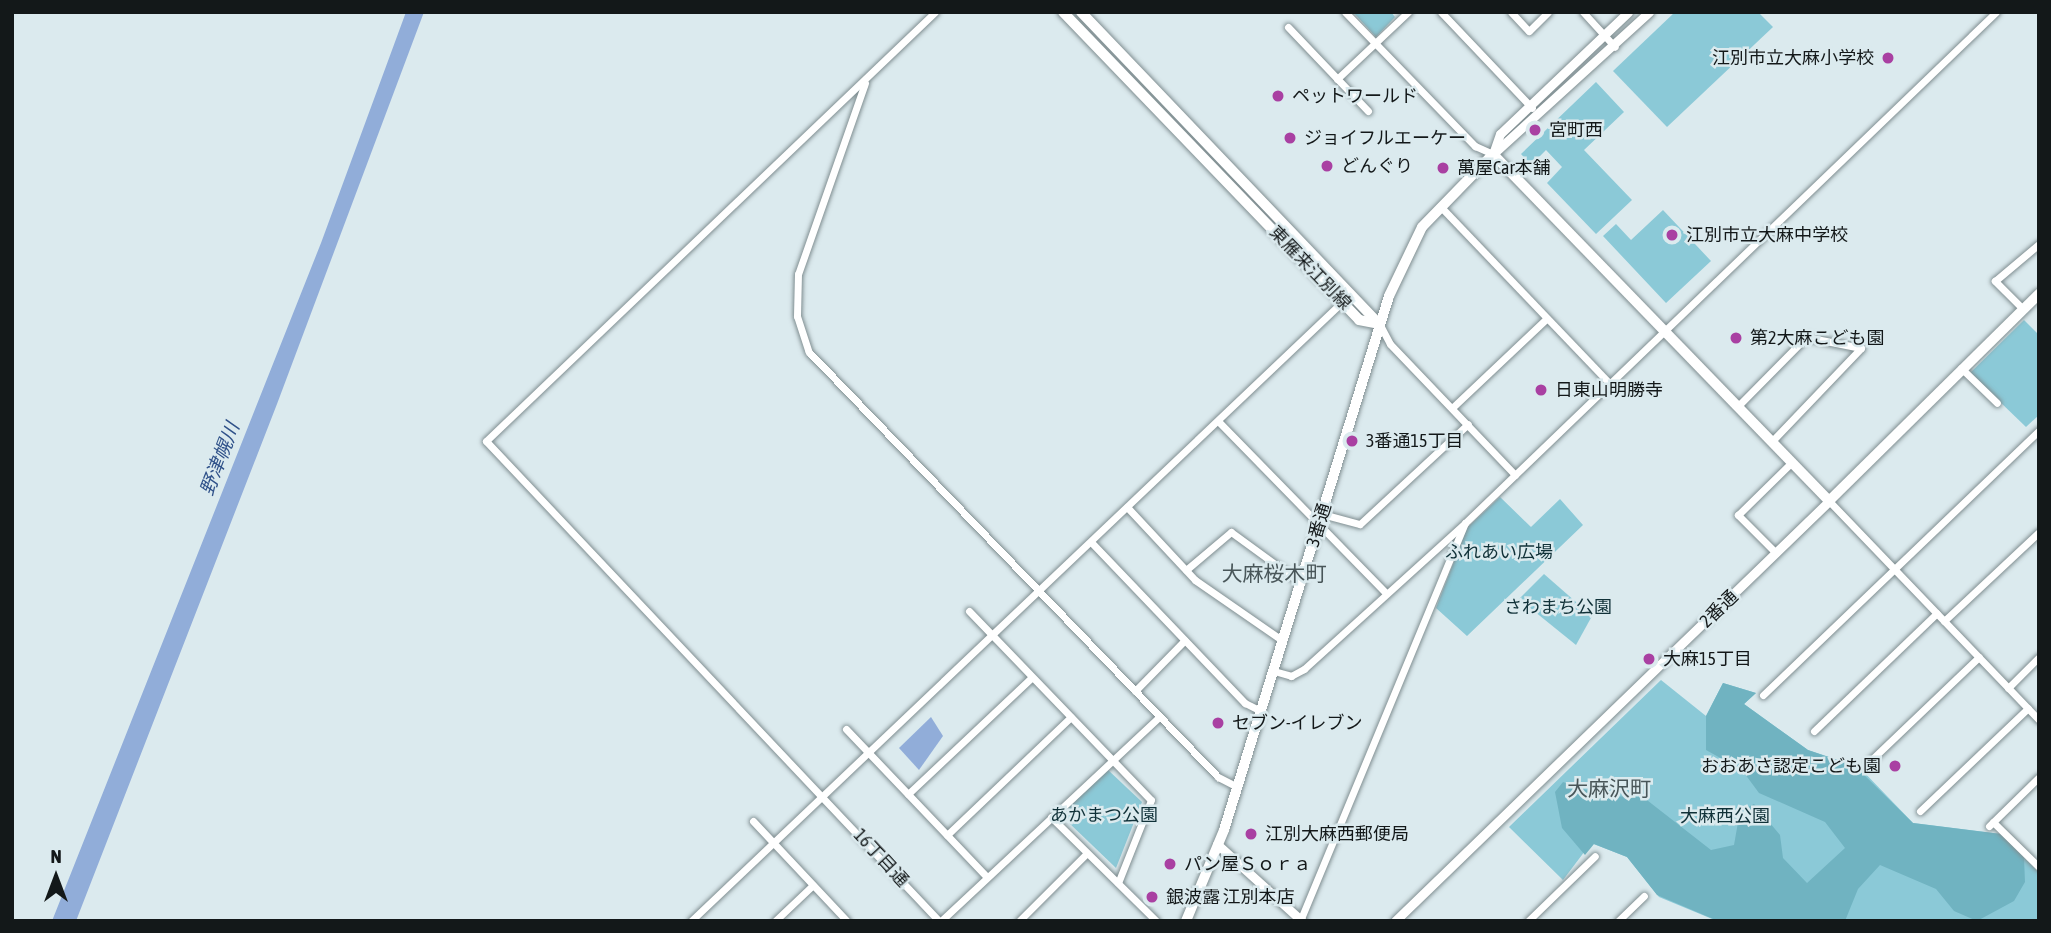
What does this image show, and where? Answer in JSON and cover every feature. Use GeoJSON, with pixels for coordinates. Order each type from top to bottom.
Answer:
{"type":"FeatureCollection","features":[{"type":"Feature","properties":{"kind":"main road","name":"東雁来江別線"},"geometry":{"type":"LineString","coordinates":[[1063,12],[1359,320],[1379,324]]}},
{"type":"Feature","properties":{"kind":"main road","name":"東雁来江別線"},"geometry":{"type":"LineString","coordinates":[[1081,12],[1379,324]]}},
{"type":"Feature","properties":{"kind":"main road","name":"3番通"},"geometry":{"type":"LineString","coordinates":[[1186,921],[1238,787],[1379,324],[1406,255],[1440,206],[1493,153]]}},
{"type":"Feature","properties":{"kind":"main road"},"geometry":{"type":"LineString","coordinates":[[1493,153],[1829,501]]}},
{"type":"Feature","properties":{"kind":"main road","name":"2番通"},"geometry":{"type":"LineString","coordinates":[[1829,501],[2039,294]]}},
{"type":"Feature","properties":{"kind":"street"},"geometry":{"type":"LineString","coordinates":[[935,12],[874,71],[856,99],[798,274],[800,328],[823,372],[1218,777],[1238,787]]}},
{"type":"Feature","properties":{"kind":"street"},"geometry":{"type":"LineString","coordinates":[[1345,12],[1475,146],[1493,153]]}},
{"type":"Feature","properties":{"kind":"street"},"geometry":{"type":"LineString","coordinates":[[1337,79],[1408,12]]}},
{"type":"Feature","properties":{"kind":"street"},"geometry":{"type":"LineString","coordinates":[[1441,12],[1539,116]]}},
{"type":"Feature","properties":{"kind":"street"},"geometry":{"type":"LineString","coordinates":[[1511,12],[1529,31],[1548,12]]}},
{"type":"Feature","properties":{"kind":"street"},"geometry":{"type":"LineString","coordinates":[[1583,12],[1615,47]]}},
{"type":"Feature","properties":{"kind":"street","name":"3番通"},"geometry":{"type":"LineString","coordinates":[[1493,153],[1500,134],[1628,12]]}},
{"type":"Feature","properties":{"kind":"street","name":"3番通"},"geometry":{"type":"LineString","coordinates":[[1493,153],[1539,116],[1649,12]]}},
{"type":"Feature","properties":{"kind":"street"},"geometry":{"type":"LineString","coordinates":[[1274,671],[1290,676],[1304,669],[1385,592],[1465,523],[1996,12]]}},
{"type":"Feature","properties":{"kind":"street"},"geometry":{"type":"LineString","coordinates":[[1288,27],[1368,111]]}},
{"type":"Feature","properties":{"kind":"street","name":"16丁目通"},"geometry":{"type":"LineString","coordinates":[[874,71],[486,441],[940,921]]}},
{"type":"Feature","properties":{"kind":"street"},"geometry":{"type":"LineString","coordinates":[[1440,206],[1609,383]]}},
{"type":"Feature","properties":{"kind":"street"},"geometry":{"type":"LineString","coordinates":[[2023,309],[1995,281],[2039,244]]}},
{"type":"Feature","properties":{"kind":"street"},"geometry":{"type":"LineString","coordinates":[[691,921],[1036,590],[1091,542],[1342,302]]}},
{"type":"Feature","properties":{"kind":"street"},"geometry":{"type":"LineString","coordinates":[[1453,408],[1547,318]]}},
{"type":"Feature","properties":{"kind":"street"},"geometry":{"type":"LineString","coordinates":[[1379,324],[1390,344],[1515,475]]}},
{"type":"Feature","properties":{"kind":"street"},"geometry":{"type":"LineString","coordinates":[[1738,406],[1806,337],[1861,348],[1772,441]]}},
{"type":"Feature","properties":{"kind":"street"},"geometry":{"type":"LineString","coordinates":[[1961,368],[1997,403]]}},
{"type":"Feature","properties":{"kind":"street"},"geometry":{"type":"LineString","coordinates":[[1218,421],[1385,592]]}},
{"type":"Feature","properties":{"kind":"street"},"geometry":{"type":"LineString","coordinates":[[1322,514],[1360,524],[1468,425]]}},
{"type":"Feature","properties":{"kind":"street"},"geometry":{"type":"LineString","coordinates":[[1763,695],[2039,430]]}},
{"type":"Feature","properties":{"kind":"street"},"geometry":{"type":"LineString","coordinates":[[1776,553],[1738,515],[1792,462]]}},
{"type":"Feature","properties":{"kind":"street"},"geometry":{"type":"LineString","coordinates":[[1829,501],[2039,720]]}},
{"type":"Feature","properties":{"kind":"street","name":"2番通"},"geometry":{"type":"LineString","coordinates":[[1395,921],[1829,501]]}},
{"type":"Feature","properties":{"kind":"street"},"geometry":{"type":"LineString","coordinates":[[1127,508],[1185,570],[1283,641]]}},
{"type":"Feature","properties":{"kind":"street"},"geometry":{"type":"LineString","coordinates":[[1217,844],[1301,920],[1465,523]]}},
{"type":"Feature","properties":{"kind":"street"},"geometry":{"type":"LineString","coordinates":[[1944,621],[2039,531]]}},
{"type":"Feature","properties":{"kind":"street"},"geometry":{"type":"LineString","coordinates":[[1185,570],[1231,532],[1301,583]]}},
{"type":"Feature","properties":{"kind":"street"},"geometry":{"type":"LineString","coordinates":[[1091,542],[1185,640],[1261,711]]}},
{"type":"Feature","properties":{"kind":"street"},"geometry":{"type":"LineString","coordinates":[[969,611],[1114,758],[1151,800],[1118,883]]}},
{"type":"Feature","properties":{"kind":"street"},"geometry":{"type":"LineString","coordinates":[[1814,731],[1937,613]]}},
{"type":"Feature","properties":{"kind":"street"},"geometry":{"type":"LineString","coordinates":[[1135,691],[1185,640]]}},
{"type":"Feature","properties":{"kind":"street"},"geometry":{"type":"LineString","coordinates":[[1868,762],[1979,657]]}},
{"type":"Feature","properties":{"kind":"street"},"geometry":{"type":"LineString","coordinates":[[2008,688],[2039,657]]}},
{"type":"Feature","properties":{"kind":"street"},"geometry":{"type":"LineString","coordinates":[[908,794],[1032,677]]}},
{"type":"Feature","properties":{"kind":"street"},"geometry":{"type":"LineString","coordinates":[[1920,811],[2028,708]]}},
{"type":"Feature","properties":{"kind":"street"},"geometry":{"type":"LineString","coordinates":[[947,835],[1071,717]]}},
{"type":"Feature","properties":{"kind":"street"},"geometry":{"type":"LineString","coordinates":[[940,921],[1159,717]]}},
{"type":"Feature","properties":{"kind":"street"},"geometry":{"type":"LineString","coordinates":[[846,729],[987,877]]}},
{"type":"Feature","properties":{"kind":"street"},"geometry":{"type":"LineString","coordinates":[[2039,777],[1991,824],[2039,867]]}},
{"type":"Feature","properties":{"kind":"street"},"geometry":{"type":"LineString","coordinates":[[1051,817],[1156,921]]}},
{"type":"Feature","properties":{"kind":"street"},"geometry":{"type":"LineString","coordinates":[[753,821],[847,921]]}},
{"type":"Feature","properties":{"kind":"street"},"geometry":{"type":"LineString","coordinates":[[1019,921],[1087,853]]}},
{"type":"Feature","properties":{"kind":"street"},"geometry":{"type":"LineString","coordinates":[[1528,921],[1595,856]]}},
{"type":"Feature","properties":{"kind":"street"},"geometry":{"type":"LineString","coordinates":[[775,921],[813,885]]}},
{"type":"Feature","properties":{"kind":"street"},"geometry":{"type":"LineString","coordinates":[[1618,921],[1644,896]]}},
{"type":"Feature","properties":{"kind":"green space"},"geometry":{"type":"Polygon","coordinates":[[[1353,12],[1391,12],[1395,17],[1376,37],[1353,12]]]}},
{"type":"Feature","properties":{"kind":"green space"},"geometry":{"type":"Polygon","coordinates":[[[1675,12],[1758,12],[1773,27],[1667,127],[1613,71],[1675,12]]]}},
{"type":"Feature","properties":{"kind":"green space"},"geometry":{"type":"Polygon","coordinates":[[[1596,82],[1624,112],[1584,150],[1632,200],[1596,234],[1547,183],[1562,167],[1546,150],[1531,165],[1521,154],[1596,82]]]}},
{"type":"Feature","properties":{"kind":"green space"},"geometry":{"type":"Polygon","coordinates":[[[1663,210],[1711,261],[1666,303],[1603,236],[1616,224],[1631,240],[1663,210]]]}},
{"type":"Feature","properties":{"kind":"green space"},"geometry":{"type":"Polygon","coordinates":[[[2024,320],[2039,335],[2039,415],[2026,427],[1970,373],[2024,320]]]}},
{"type":"Feature","properties":{"kind":"green space","name":"ふれあい広場"},"geometry":{"type":"Polygon","coordinates":[[[1500,497],[1531,527],[1560,499],[1583,525],[1467,636],[1436,608],[1467,528],[1500,497]]]}},
{"type":"Feature","properties":{"kind":"green space","name":"さわまち公園"},"geometry":{"type":"Polygon","coordinates":[[[1544,574],[1592,616],[1576,645],[1519,599],[1544,574]]]}},
{"type":"Feature","properties":{"kind":"green space","name":"大麻西公園"},"geometry":{"type":"Polygon","coordinates":[[[1661,680],[1706,716],[1723,683],[1756,693],[1744,704],[1808,750],[1859,767],[1913,823],[2001,834],[2039,873],[2039,921],[1717,921],[1659,897],[1627,857],[1591,843],[1563,880],[1509,827],[1661,680]]]}},
{"type":"Feature","properties":{"kind":"green space","name":"あかまつ公園"},"geometry":{"type":"Polygon","coordinates":[[[1107,769],[1142,802],[1116,868],[1067,821],[1065,811],[1107,769]]]}},
{"type":"Feature","properties":{"kind":"shaded area"},"geometry":{"type":"Polygon","coordinates":[[[406,12],[424,12],[277,404],[76,921],[52,921],[321,243],[406,12]]]}},
{"type":"Feature","properties":{"kind":"shaded area","name":"大麻西公園"},"geometry":{"type":"Polygon","coordinates":[[[1723,683],[1756,693],[1744,704],[1808,750],[1855,766],[1913,823],[2001,834],[2024,858],[2025,882],[2014,901],[1977,921],[1954,911],[1936,889],[1880,865],[1858,889],[1845,921],[1718,921],[1657,895],[1627,857],[1594,844],[1585,855],[1562,828],[1555,792],[1563,782],[1603,796],[1643,797],[1711,850],[1734,845],[1740,811],[1754,804],[1780,835],[1783,858],[1807,883],[1845,848],[1825,822],[1759,793],[1742,770],[1706,750],[1706,716],[1723,683]]]}},
{"type":"Feature","properties":{"kind":"shaded area"},"geometry":{"type":"Polygon","coordinates":[[[931,717],[943,736],[919,770],[899,748],[931,717]]]}},
{"type":"Feature","properties":{"kind":"place","name":"江別市立大麻小学校"},"geometry":{"type":"Point","coordinates":[1888,58]}},
{"type":"Feature","properties":{"kind":"place","name":"ペットワールド"},"geometry":{"type":"Point","coordinates":[1278,96]}},
{"type":"Feature","properties":{"kind":"place","name":"宮町西"},"geometry":{"type":"Point","coordinates":[1535,130]}},
{"type":"Feature","properties":{"kind":"place","name":"ジョイフルエーケー"},"geometry":{"type":"Point","coordinates":[1290,138]}},
{"type":"Feature","properties":{"kind":"place","name":"どんぐり"},"geometry":{"type":"Point","coordinates":[1327,166]}},
{"type":"Feature","properties":{"kind":"place","name":"萬屋Car本舗"},"geometry":{"type":"Point","coordinates":[1443,168]}},
{"type":"Feature","properties":{"kind":"place","name":"江別市立大麻中学校"},"geometry":{"type":"Point","coordinates":[1672,235]}},
{"type":"Feature","properties":{"kind":"place","name":"第2大麻こども園"},"geometry":{"type":"Point","coordinates":[1736,338]}},
{"type":"Feature","properties":{"kind":"place","name":"日東山明勝寺"},"geometry":{"type":"Point","coordinates":[1541,390]}},
{"type":"Feature","properties":{"kind":"place","name":"3番通15丁目"},"geometry":{"type":"Point","coordinates":[1352,441]}},
{"type":"Feature","properties":{"kind":"place","name":"大麻15丁目"},"geometry":{"type":"Point","coordinates":[1649,659]}},
{"type":"Feature","properties":{"kind":"place","name":"セブン-イレブン"},"geometry":{"type":"Point","coordinates":[1218,723]}},
{"type":"Feature","properties":{"kind":"place","name":"おおあさ認定こども園"},"geometry":{"type":"Point","coordinates":[1895,766]}},
{"type":"Feature","properties":{"kind":"place","name":"江別大麻西郵便局"},"geometry":{"type":"Point","coordinates":[1251,834]}},
{"type":"Feature","properties":{"kind":"place","name":"パン屋Ｓｏｒａ"},"geometry":{"type":"Point","coordinates":[1170,864]}},
{"type":"Feature","properties":{"kind":"place","name":"銀波露 江別本店"},"geometry":{"type":"Point","coordinates":[1152,897]}},
{"type":"Feature","properties":{"kind":"district","name":"大麻桜木町"},"geometry":{"type":"Point","coordinates":[1274,573]}},
{"type":"Feature","properties":{"kind":"district","name":"大麻沢町"},"geometry":{"type":"Point","coordinates":[1609,788]}},
{"type":"Feature","properties":{"kind":"water label","name":"野津幌川"},"geometry":{"type":"Point","coordinates":[220,459]}}]}
